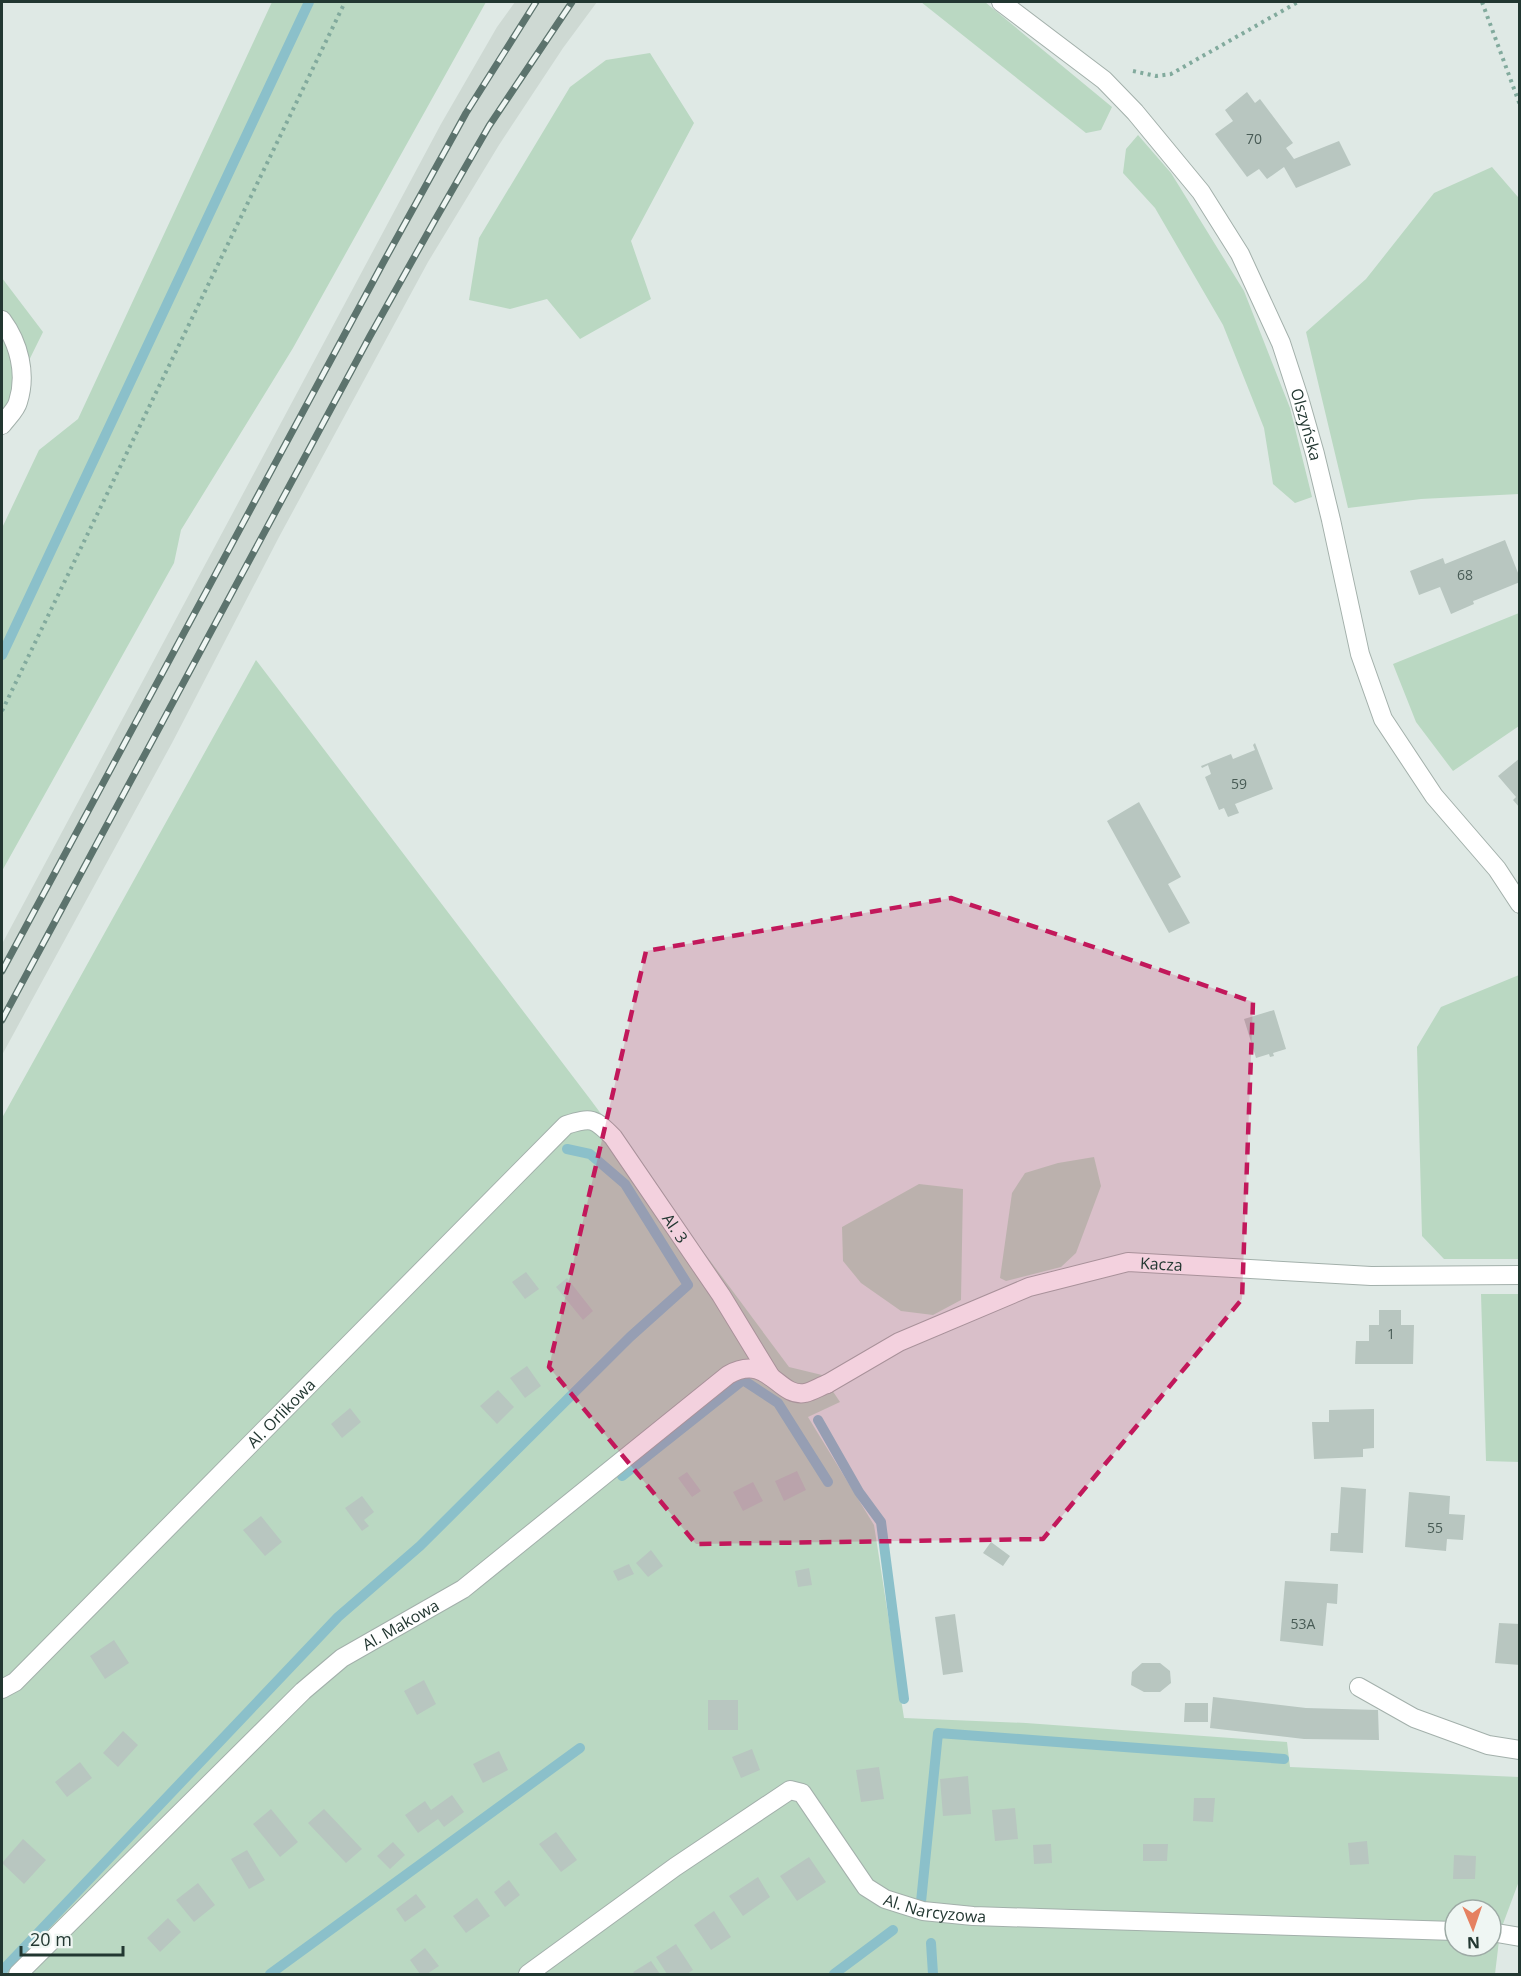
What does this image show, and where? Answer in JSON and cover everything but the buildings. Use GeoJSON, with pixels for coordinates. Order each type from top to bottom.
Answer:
{"type":"FeatureCollection","features":[{"type":"Feature","properties":{"kind":"street","name":"Olszyńska"},"geometry":{"type":"LineString","coordinates":[[1001,2],[1104,80],[1136,112],[1201,192],[1239,254],[1281,344],[1299,398],[1329,509],[1360,654],[1383,718],[1434,796],[1497,869],[1520,904]]}},
{"type":"Feature","properties":{"kind":"street"},"geometry":{"type":"LineString","coordinates":[[2,320],[11,333],[22,370],[18,404],[2,425]]}},
{"type":"Feature","properties":{"kind":"street","name":"Al. 3"},"geometry":{"type":"LineString","coordinates":[[556,1133],[566,1125],[587,1119],[598,1122],[613,1137],[721,1295],[771,1377]]}},
{"type":"Feature","properties":{"kind":"street","name":"Al. Orlikowa"},"geometry":{"type":"LineString","coordinates":[[2,1689],[15,1682],[556,1133]]}},
{"type":"Feature","properties":{"kind":"street","name":"Kacza"},"geometry":{"type":"LineString","coordinates":[[827,1383],[898,1342],[1029,1287],[1128,1262],[1371,1276],[1520,1275]]}},
{"type":"Feature","properties":{"kind":"street","name":"Al. Makowa"},"geometry":{"type":"LineString","coordinates":[[18,1974],[303,1691],[342,1658],[463,1589],[728,1374],[739,1368],[759,1369],[795,1392],[805,1393],[827,1383]]}},
{"type":"Feature","properties":{"kind":"street"},"geometry":{"type":"LineString","coordinates":[[1359,1687],[1414,1718],[1488,1745],[1520,1750]]}},
{"type":"Feature","properties":{"kind":"street","name":"Al. Narcyzowa"},"geometry":{"type":"LineString","coordinates":[[528,1974],[675,1867],[790,1790],[802,1792],[866,1887],[885,1899],[923,1911],[973,1916],[1443,1931]]}},
{"type":"Feature","properties":{"kind":"street"},"geometry":{"type":"LineString","coordinates":[[1503,1934],[1520,1937]]}},
{"type":"Feature","properties":{"kind":"path"},"geometry":{"type":"LineString","coordinates":[[2,711],[345,2]]}},
{"type":"Feature","properties":{"kind":"path"},"geometry":{"type":"LineString","coordinates":[[1130,71],[1156,76],[1171,74],[1298,2]]}},
{"type":"Feature","properties":{"kind":"path"},"geometry":{"type":"LineString","coordinates":[[1482,2],[1520,105]]}},
{"type":"Feature","properties":{"kind":"highlighted area"},"geometry":{"type":"Polygon","coordinates":[[[951,898],[1253,1002],[1242,1299],[1043,1539],[696,1544],[549,1367],[646,951],[951,898]]]}},
{"type":"Feature","properties":{"kind":"shaded area"},"geometry":{"type":"Polygon","coordinates":[[[515,2],[597,2],[563,48],[499,145],[428,262],[279,537],[172,743],[2,1055],[2,944],[441,124],[497,27],[515,2]]]}},
{"type":"Feature","properties":{"kind":"green space"},"geometry":{"type":"Polygon","coordinates":[[[272,2],[486,2],[293,348],[181,530],[174,563],[2,871],[2,528],[39,450],[78,419],[272,2]]]}},
{"type":"Feature","properties":{"kind":"green space"},"geometry":{"type":"Polygon","coordinates":[[[921,2],[985,2],[1112,107],[1101,130],[1086,133],[921,2]]]}},
{"type":"Feature","properties":{"kind":"green space"},"geometry":{"type":"Polygon","coordinates":[[[650,53],[694,123],[631,241],[651,299],[580,339],[547,299],[510,309],[469,300],[479,238],[570,87],[606,60],[650,53]]]}},
{"type":"Feature","properties":{"kind":"green space"},"geometry":{"type":"Polygon","coordinates":[[[1138,135],[1171,173],[1244,291],[1290,408],[1312,497],[1295,503],[1273,484],[1264,428],[1223,325],[1155,208],[1123,173],[1126,149],[1138,135]]]}},
{"type":"Feature","properties":{"kind":"green space"},"geometry":{"type":"Polygon","coordinates":[[[1492,167],[1518,197],[1519,202],[1519,494],[1421,499],[1348,508],[1306,332],[1366,279],[1434,193],[1492,167]]]}},
{"type":"Feature","properties":{"kind":"green space"},"geometry":{"type":"Polygon","coordinates":[[[2,278],[43,332],[2,415],[2,278]]]}},
{"type":"Feature","properties":{"kind":"green space"},"geometry":{"type":"Polygon","coordinates":[[[1519,613],[1519,726],[1453,771],[1416,722],[1393,664],[1519,613]]]}},
{"type":"Feature","properties":{"kind":"green space"},"geometry":{"type":"Polygon","coordinates":[[[256,660],[590,1099],[789,1367],[822,1375],[840,1402],[808,1417],[874,1525],[904,1718],[1026,1723],[1287,1742],[1290,1767],[1519,1777],[1519,1881],[1503,1924],[1503,1898],[1443,1898],[1443,1958],[1497,1958],[1495,1974],[2,1974],[2,1118],[256,660]]]}},
{"type":"Feature","properties":{"kind":"green space"},"geometry":{"type":"Polygon","coordinates":[[[1519,975],[1519,1259],[1444,1259],[1422,1236],[1417,1047],[1441,1007],[1519,975]]]}},
{"type":"Feature","properties":{"kind":"green space"},"geometry":{"type":"Polygon","coordinates":[[[1094,1157],[1101,1186],[1076,1253],[1061,1267],[1006,1281],[1000,1278],[1012,1193],[1025,1173],[1058,1163],[1094,1157]]]}},
{"type":"Feature","properties":{"kind":"green space"},"geometry":{"type":"Polygon","coordinates":[[[919,1184],[963,1189],[961,1300],[933,1315],[901,1311],[861,1283],[843,1261],[842,1227],[919,1184]]]}},
{"type":"Feature","properties":{"kind":"green space"},"geometry":{"type":"Polygon","coordinates":[[[1481,1294],[1519,1294],[1519,1462],[1486,1461],[1481,1294]]]}},
{"type":"Feature","properties":{"kind":"waterway"},"geometry":{"type":"LineString","coordinates":[[2,655],[309,2]]}},
{"type":"Feature","properties":{"kind":"waterway"},"geometry":{"type":"LineString","coordinates":[[2,1971],[338,1617],[420,1546],[630,1337],[688,1285],[625,1184],[590,1154],[567,1149]]}},
{"type":"Feature","properties":{"kind":"waterway"},"geometry":{"type":"LineString","coordinates":[[622,1476],[743,1380],[778,1403],[828,1482]]}},
{"type":"Feature","properties":{"kind":"waterway"},"geometry":{"type":"LineString","coordinates":[[818,1420],[859,1492],[881,1522],[904,1699]]}},
{"type":"Feature","properties":{"kind":"waterway"},"geometry":{"type":"LineString","coordinates":[[918,1904],[921,1902],[938,1733],[1284,1759]]}},
{"type":"Feature","properties":{"kind":"waterway"},"geometry":{"type":"LineString","coordinates":[[270,1974],[580,1748]]}},
{"type":"Feature","properties":{"kind":"waterway"},"geometry":{"type":"LineString","coordinates":[[834,1974],[893,1930]]}},
{"type":"Feature","properties":{"kind":"waterway"},"geometry":{"type":"LineString","coordinates":[[931,1943],[933,1974]]}},
{"type":"Feature","properties":{"kind":"railway"},"geometry":{"type":"LineString","coordinates":[[2,971],[383,263],[466,113],[536,2]]}},
{"type":"Feature","properties":{"kind":"railway"},"geometry":{"type":"LineString","coordinates":[[2,1020],[370,336],[489,126],[572,2]]}}]}
